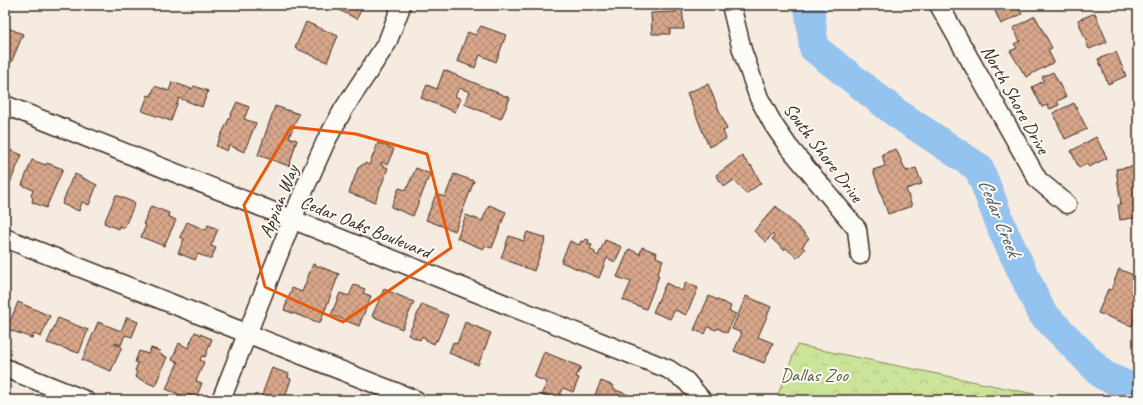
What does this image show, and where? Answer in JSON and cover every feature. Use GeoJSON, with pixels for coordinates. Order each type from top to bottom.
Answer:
{"type":"FeatureCollection","features":[{"type":"Feature","properties":{"kind":"street","name":"Appian Way"},"geometry":{"type":"LineString","coordinates":[[221,400],[292,219],[330,134],[343,110],[387,43],[401,5]]}},
{"type":"Feature","properties":{"kind":"street","name":"South Shore Drive"},"geometry":{"type":"LineString","coordinates":[[731,5],[742,50],[759,98],[773,124],[788,146],[857,229],[860,255]]}},
{"type":"Feature","properties":{"kind":"street","name":"North Shore Drive"},"geometry":{"type":"LineString","coordinates":[[939,5],[1038,180],[1067,204]]}},
{"type":"Feature","properties":{"kind":"street","name":"Cedar Oaks Boulevard"},"geometry":{"type":"LineString","coordinates":[[5,105],[668,369],[686,381],[702,400]]}},
{"type":"Feature","properties":{"kind":"street"},"geometry":{"type":"LineString","coordinates":[[5,238],[416,400]]}},
{"type":"Feature","properties":{"kind":"street"},"geometry":{"type":"LineString","coordinates":[[5,368],[85,400]]}},
{"type":"Feature","properties":{"kind":"highlighted area"},"geometry":{"type":"Polygon","coordinates":[[[291,127],[356,134],[427,154],[451,248],[343,322],[265,287],[244,205],[291,127]]]}},
{"type":"Feature","properties":{"kind":"green space","name":"Dallas Zoo"},"geometry":{"type":"Polygon","coordinates":[[[797,345],[1063,400],[776,400],[797,345]]]}},
{"type":"Feature","properties":{"kind":"building"},"geometry":{"type":"Polygon","coordinates":[[[341,5],[363,5],[357,19],[339,10],[341,5]]]}},
{"type":"Feature","properties":{"kind":"building"},"geometry":{"type":"Polygon","coordinates":[[[995,5],[1018,5],[1022,14],[1001,24],[994,9],[997,8],[995,5]]]}},
{"type":"Feature","properties":{"kind":"building"},"geometry":{"type":"Polygon","coordinates":[[[676,6],[682,6],[684,29],[670,29],[670,34],[652,34],[651,13],[676,12],[676,6]]]}},
{"type":"Feature","properties":{"kind":"building"},"geometry":{"type":"Polygon","coordinates":[[[1095,13],[1107,42],[1089,49],[1078,20],[1095,13]]]}},
{"type":"Feature","properties":{"kind":"building"},"geometry":{"type":"Polygon","coordinates":[[[1035,16],[1052,48],[1048,50],[1054,62],[1026,77],[1010,51],[1017,48],[1014,44],[1020,41],[1013,28],[1035,16]]]}},
{"type":"Feature","properties":{"kind":"building"},"geometry":{"type":"Polygon","coordinates":[[[306,22],[338,36],[327,62],[295,48],[306,22]]]}},
{"type":"Feature","properties":{"kind":"building"},"geometry":{"type":"Polygon","coordinates":[[[481,26],[506,35],[496,62],[480,55],[475,68],[457,61],[468,32],[475,35],[481,26]]]}},
{"type":"Feature","properties":{"kind":"building"},"geometry":{"type":"Polygon","coordinates":[[[5,27],[23,34],[11,63],[6,61],[5,63],[5,27]]]}},
{"type":"Feature","properties":{"kind":"building"},"geometry":{"type":"Polygon","coordinates":[[[1116,52],[1126,76],[1108,84],[1098,59],[1116,52]]]}},
{"type":"Feature","properties":{"kind":"building"},"geometry":{"type":"Polygon","coordinates":[[[444,70],[510,98],[501,119],[464,104],[470,92],[459,88],[455,96],[461,99],[455,112],[421,98],[427,85],[437,89],[444,70]]]}},
{"type":"Feature","properties":{"kind":"building"},"geometry":{"type":"Polygon","coordinates":[[[1053,72],[1066,97],[1057,101],[1059,105],[1050,109],[1047,105],[1042,107],[1032,87],[1044,81],[1042,77],[1053,72]]]}},
{"type":"Feature","properties":{"kind":"building"},"geometry":{"type":"Polygon","coordinates":[[[172,82],[192,89],[194,86],[208,91],[202,107],[179,98],[171,121],[142,111],[148,95],[151,96],[155,86],[169,91],[172,82]]]}},
{"type":"Feature","properties":{"kind":"building"},"geometry":{"type":"Polygon","coordinates":[[[708,84],[727,129],[723,131],[726,139],[709,147],[687,93],[708,84]]]}},
{"type":"Feature","properties":{"kind":"building"},"geometry":{"type":"Polygon","coordinates":[[[237,102],[249,107],[244,119],[256,123],[244,152],[229,145],[227,151],[216,146],[237,102]]]}},
{"type":"Feature","properties":{"kind":"building"},"geometry":{"type":"Polygon","coordinates":[[[1074,103],[1087,129],[1065,139],[1053,113],[1074,103]]]}},
{"type":"Feature","properties":{"kind":"building"},"geometry":{"type":"Polygon","coordinates":[[[275,106],[299,114],[289,137],[297,140],[289,166],[258,155],[275,106]]]}},
{"type":"Feature","properties":{"kind":"building"},"geometry":{"type":"Polygon","coordinates":[[[1096,137],[1107,158],[1089,167],[1087,164],[1079,168],[1071,151],[1096,137]]]}},
{"type":"Feature","properties":{"kind":"building"},"geometry":{"type":"Polygon","coordinates":[[[378,143],[394,149],[387,165],[382,162],[381,165],[388,168],[375,202],[349,193],[358,168],[365,163],[369,165],[378,143]]]}},
{"type":"Feature","properties":{"kind":"building"},"geometry":{"type":"Polygon","coordinates":[[[5,148],[22,155],[8,187],[5,186],[5,148]]]}},
{"type":"Feature","properties":{"kind":"building"},"geometry":{"type":"Polygon","coordinates":[[[896,149],[906,171],[916,168],[922,184],[906,189],[912,206],[888,214],[873,170],[885,166],[882,154],[896,149]]]}},
{"type":"Feature","properties":{"kind":"building"},"geometry":{"type":"Polygon","coordinates":[[[742,156],[750,166],[751,165],[761,183],[746,194],[734,180],[724,187],[716,175],[742,156]]]}},
{"type":"Feature","properties":{"kind":"building"},"geometry":{"type":"Polygon","coordinates":[[[32,160],[46,165],[47,163],[63,169],[46,208],[32,202],[33,198],[31,196],[33,190],[22,185],[32,160]]]}},
{"type":"Feature","properties":{"kind":"building"},"geometry":{"type":"Polygon","coordinates":[[[1136,166],[1138,177],[1138,217],[1120,220],[1118,205],[1121,204],[1116,169],[1136,166]]]}},
{"type":"Feature","properties":{"kind":"building"},"geometry":{"type":"Polygon","coordinates":[[[416,168],[430,174],[413,216],[391,207],[399,188],[406,190],[416,168]]]}},
{"type":"Feature","properties":{"kind":"building"},"geometry":{"type":"Polygon","coordinates":[[[75,174],[97,185],[89,205],[82,202],[79,211],[62,204],[75,174]]]}},
{"type":"Feature","properties":{"kind":"building"},"geometry":{"type":"Polygon","coordinates":[[[454,174],[474,181],[455,231],[426,220],[436,194],[445,197],[454,174]]]}},
{"type":"Feature","properties":{"kind":"building"},"geometry":{"type":"Polygon","coordinates":[[[116,195],[135,203],[124,228],[119,226],[118,229],[104,223],[116,195]]]}},
{"type":"Feature","properties":{"kind":"building"},"geometry":{"type":"Polygon","coordinates":[[[489,205],[506,212],[492,248],[485,246],[483,249],[457,238],[466,215],[482,221],[489,205]]]}},
{"type":"Feature","properties":{"kind":"building"},"geometry":{"type":"Polygon","coordinates":[[[151,206],[169,213],[168,216],[176,220],[164,246],[141,237],[146,225],[143,224],[151,206]]]}},
{"type":"Feature","properties":{"kind":"building"},"geometry":{"type":"Polygon","coordinates":[[[776,206],[809,238],[802,247],[805,249],[797,258],[786,248],[784,250],[772,239],[774,236],[772,234],[766,242],[754,231],[776,206]]]}},
{"type":"Feature","properties":{"kind":"building"},"geometry":{"type":"Polygon","coordinates":[[[187,222],[206,230],[208,225],[218,229],[211,246],[216,248],[211,259],[198,254],[195,260],[178,253],[184,239],[180,237],[187,222]]]}},
{"type":"Feature","properties":{"kind":"building"},"geometry":{"type":"Polygon","coordinates":[[[527,232],[546,238],[534,271],[501,258],[509,236],[524,241],[527,232]]]}},
{"type":"Feature","properties":{"kind":"building"},"geometry":{"type":"Polygon","coordinates":[[[585,239],[589,240],[588,244],[592,245],[590,249],[598,256],[605,240],[622,247],[615,262],[607,258],[599,278],[561,262],[570,241],[579,245],[581,241],[583,242],[585,239]]]}},
{"type":"Feature","properties":{"kind":"building"},"geometry":{"type":"Polygon","coordinates":[[[642,247],[657,253],[656,257],[663,260],[657,275],[659,276],[646,309],[623,300],[631,282],[617,277],[629,249],[640,254],[642,247]]]}},
{"type":"Feature","properties":{"kind":"building"},"geometry":{"type":"Polygon","coordinates":[[[313,264],[339,274],[320,323],[284,310],[292,288],[302,292],[313,264]]]}},
{"type":"Feature","properties":{"kind":"building"},"geometry":{"type":"Polygon","coordinates":[[[1119,269],[1138,277],[1138,316],[1136,320],[1134,319],[1132,326],[1098,313],[1108,289],[1111,290],[1119,269]]]}},
{"type":"Feature","properties":{"kind":"building"},"geometry":{"type":"Polygon","coordinates":[[[686,282],[698,288],[686,315],[675,310],[670,319],[653,312],[666,283],[682,291],[686,282]]]}},
{"type":"Feature","properties":{"kind":"building"},"geometry":{"type":"Polygon","coordinates":[[[354,285],[365,289],[363,293],[371,296],[359,326],[331,315],[340,293],[349,296],[354,285]]]}},
{"type":"Feature","properties":{"kind":"building"},"geometry":{"type":"Polygon","coordinates":[[[384,289],[414,302],[402,329],[372,316],[384,289]]]}},
{"type":"Feature","properties":{"kind":"building"},"geometry":{"type":"Polygon","coordinates":[[[709,296],[731,306],[729,311],[736,314],[727,333],[717,328],[716,330],[708,327],[705,334],[694,330],[709,296]]]}},
{"type":"Feature","properties":{"kind":"building"},"geometry":{"type":"Polygon","coordinates":[[[746,296],[771,307],[758,337],[773,343],[764,363],[734,351],[742,333],[732,329],[746,296]]]}},
{"type":"Feature","properties":{"kind":"building"},"geometry":{"type":"Polygon","coordinates":[[[18,302],[50,316],[41,337],[34,334],[32,338],[7,329],[18,302]]]}},
{"type":"Feature","properties":{"kind":"building"},"geometry":{"type":"Polygon","coordinates":[[[422,304],[448,315],[437,341],[436,340],[434,344],[422,336],[420,340],[408,335],[422,304]]]}},
{"type":"Feature","properties":{"kind":"building"},"geometry":{"type":"Polygon","coordinates":[[[127,317],[138,322],[132,337],[125,335],[121,345],[114,344],[122,347],[111,371],[82,360],[98,322],[121,331],[127,317]]]}},
{"type":"Feature","properties":{"kind":"building"},"geometry":{"type":"Polygon","coordinates":[[[58,318],[88,330],[79,353],[47,343],[58,318]]]}},
{"type":"Feature","properties":{"kind":"building"},"geometry":{"type":"Polygon","coordinates":[[[465,322],[491,333],[478,365],[449,353],[453,342],[457,344],[465,322]]]}},
{"type":"Feature","properties":{"kind":"building"},"geometry":{"type":"Polygon","coordinates":[[[195,332],[212,339],[205,357],[202,356],[200,360],[204,362],[196,381],[202,383],[196,398],[186,394],[185,397],[166,389],[178,362],[172,360],[179,343],[188,348],[195,332]]]}},
{"type":"Feature","properties":{"kind":"building"},"geometry":{"type":"Polygon","coordinates":[[[151,348],[160,351],[159,354],[167,357],[155,386],[135,377],[137,372],[135,371],[138,363],[135,362],[139,351],[148,354],[151,348]]]}},
{"type":"Feature","properties":{"kind":"building"},"geometry":{"type":"Polygon","coordinates":[[[544,352],[581,367],[576,377],[579,378],[573,392],[563,388],[558,400],[541,395],[547,382],[534,377],[544,352]]]}},
{"type":"Feature","properties":{"kind":"building"},"geometry":{"type":"Polygon","coordinates":[[[272,368],[289,374],[288,378],[291,379],[284,400],[260,400],[272,368]]]}},
{"type":"Feature","properties":{"kind":"building"},"geometry":{"type":"Polygon","coordinates":[[[601,381],[614,386],[613,389],[634,397],[633,400],[593,400],[601,381]]]}},
{"type":"Feature","properties":{"kind":"waterway","name":"Cedar Creek"},"geometry":{"type":"LineString","coordinates":[[809,5],[814,48],[895,112],[979,168],[1004,233],[1042,313],[1103,375],[1138,391]]}}]}
